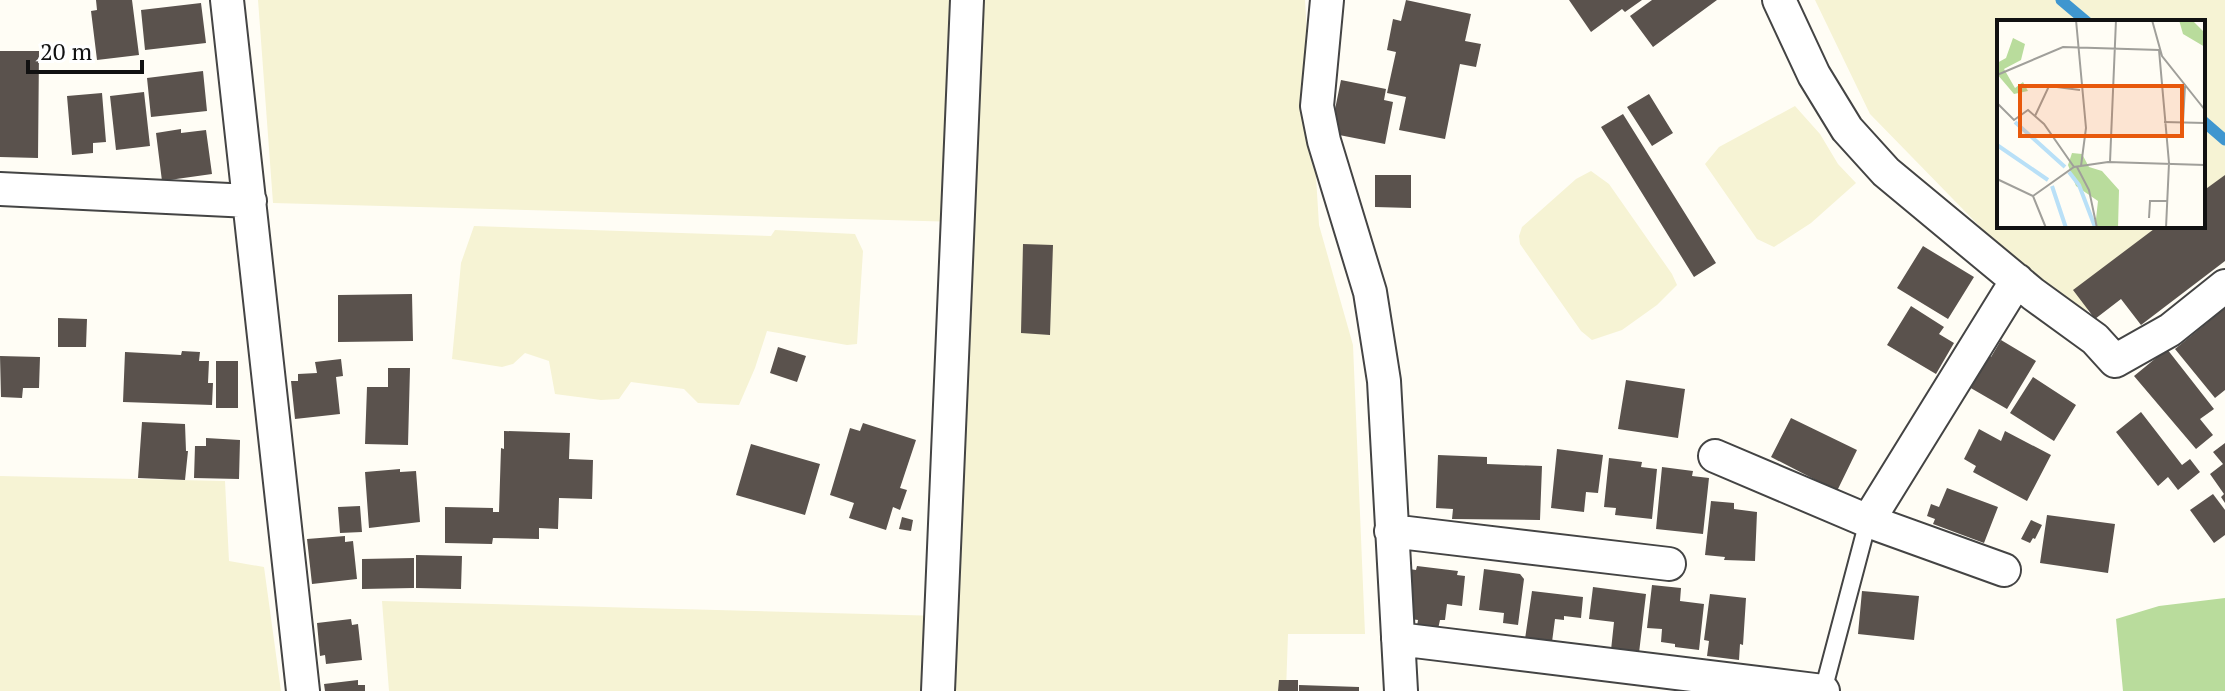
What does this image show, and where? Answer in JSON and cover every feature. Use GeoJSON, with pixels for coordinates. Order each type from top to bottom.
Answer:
{"type":"FeatureCollection","features":[{"type":"Feature","properties":{"kind":"street"},"geometry":{"type":"LineString","coordinates":[[227,0],[303,691]]}},
{"type":"Feature","properties":{"kind":"street"},"geometry":{"type":"LineString","coordinates":[[938,691],[967,0]]}},
{"type":"Feature","properties":{"kind":"street"},"geometry":{"type":"LineString","coordinates":[[1327,0],[1317,106],[1324,141],[1370,292],[1384,381],[1401,691]]}},
{"type":"Feature","properties":{"kind":"street"},"geometry":{"type":"LineString","coordinates":[[1779,0],[1814,75],[1847,129],[1886,172],[2017,280],[2095,339],[2115,361],[2170,330],[2225,286]]}},
{"type":"Feature","properties":{"kind":"street"},"geometry":{"type":"LineString","coordinates":[[0,189],[250,201]]}},
{"type":"Feature","properties":{"kind":"street"},"geometry":{"type":"LineString","coordinates":[[1868,521],[2017,280]]}},
{"type":"Feature","properties":{"kind":"street"},"geometry":{"type":"LineString","coordinates":[[1715,456],[1868,521],[2004,570]]}},
{"type":"Feature","properties":{"kind":"street"},"geometry":{"type":"LineString","coordinates":[[1391,531],[1669,564]]}},
{"type":"Feature","properties":{"kind":"street"},"geometry":{"type":"LineString","coordinates":[[1398,639],[1823,691]]}},
{"type":"Feature","properties":{"kind":"lane"},"geometry":{"type":"LineString","coordinates":[[1823,691],[1868,521]]}},
{"type":"Feature","properties":{"kind":"shaded area"},"geometry":{"type":"Polygon","coordinates":[[[258,0],[1305,0],[1319,225],[1353,345],[1365,634],[1288,634],[1286,691],[389,691],[382,601],[942,616],[959,222],[273,203],[258,0]]]}},
{"type":"Feature","properties":{"kind":"shaded area"},"geometry":{"type":"Polygon","coordinates":[[[1815,0],[2225,0],[2225,216],[2072,321],[1870,114],[1815,0]]]}},
{"type":"Feature","properties":{"kind":"shaded area"},"geometry":{"type":"Polygon","coordinates":[[[1795,106],[1856,183],[1811,223],[1774,247],[1757,239],[1705,164],[1719,147],[1795,106]]]}},
{"type":"Feature","properties":{"kind":"shaded area"},"geometry":{"type":"Polygon","coordinates":[[[1591,171],[1609,184],[1677,285],[1657,305],[1622,330],[1592,340],[1581,331],[1520,244],[1519,236],[1522,227],[1576,179],[1591,171]]]}},
{"type":"Feature","properties":{"kind":"shaded area"},"geometry":{"type":"Polygon","coordinates":[[[474,226],[771,236],[775,230],[855,234],[863,251],[857,344],[847,345],[767,331],[739,405],[698,403],[684,389],[631,382],[619,399],[555,394],[549,361],[525,353],[513,364],[502,367],[452,359],[461,263],[474,226]]]}},
{"type":"Feature","properties":{"kind":"shaded area"},"geometry":{"type":"Polygon","coordinates":[[[0,476],[225,481],[229,561],[264,567],[281,691],[0,691],[0,476]]]}},
{"type":"Feature","properties":{"kind":"green space"},"geometry":{"type":"Polygon","coordinates":[[[2225,598],[2225,691],[2123,691],[2116,619],[2159,606],[2225,598]]]}},
{"type":"Feature","properties":{"kind":"building"},"geometry":{"type":"Polygon","coordinates":[[[96,0],[132,0],[139,55],[97,60],[91,11],[97,10],[96,0]]]}},
{"type":"Feature","properties":{"kind":"building"},"geometry":{"type":"Polygon","coordinates":[[[1406,0],[1471,14],[1465,41],[1481,44],[1476,67],[1460,64],[1445,139],[1399,130],[1406,97],[1387,93],[1396,52],[1387,50],[1393,19],[1401,21],[1406,0]]]}},
{"type":"Feature","properties":{"kind":"building"},"geometry":{"type":"Polygon","coordinates":[[[1569,0],[1642,0],[1625,12],[1622,9],[1591,32],[1569,0]]]}},
{"type":"Feature","properties":{"kind":"building"},"geometry":{"type":"Polygon","coordinates":[[[1652,0],[1717,0],[1653,47],[1630,16],[1652,0]]]}},
{"type":"Feature","properties":{"kind":"building"},"geometry":{"type":"Polygon","coordinates":[[[201,3],[206,43],[145,50],[141,10],[201,3]]]}},
{"type":"Feature","properties":{"kind":"building"},"geometry":{"type":"Polygon","coordinates":[[[0,51],[39,51],[38,158],[0,157],[0,51]]]}},
{"type":"Feature","properties":{"kind":"building"},"geometry":{"type":"Polygon","coordinates":[[[203,71],[207,111],[151,117],[147,78],[203,71]]]}},
{"type":"Feature","properties":{"kind":"building"},"geometry":{"type":"Polygon","coordinates":[[[1341,80],[1386,89],[1384,100],[1393,102],[1385,144],[1334,134],[1332,124],[1341,80]]]}},
{"type":"Feature","properties":{"kind":"building"},"geometry":{"type":"Polygon","coordinates":[[[144,92],[150,146],[116,150],[110,96],[144,92]]]}},
{"type":"Feature","properties":{"kind":"building"},"geometry":{"type":"Polygon","coordinates":[[[102,93],[106,142],[93,143],[93,153],[72,155],[67,96],[102,93]]]}},
{"type":"Feature","properties":{"kind":"building"},"geometry":{"type":"Polygon","coordinates":[[[1649,94],[1673,133],[1652,146],[1627,107],[1649,94]]]}},
{"type":"Feature","properties":{"kind":"building"},"geometry":{"type":"Polygon","coordinates":[[[1623,114],[1716,263],[1694,277],[1601,127],[1623,114]]]}},
{"type":"Feature","properties":{"kind":"building"},"geometry":{"type":"Polygon","coordinates":[[[181,129],[181,133],[206,130],[212,174],[162,181],[156,133],[181,129]]]}},
{"type":"Feature","properties":{"kind":"building"},"geometry":{"type":"Polygon","coordinates":[[[1375,175],[1411,175],[1411,208],[1375,207],[1375,175]]]}},
{"type":"Feature","properties":{"kind":"building"},"geometry":{"type":"Polygon","coordinates":[[[2225,175],[2225,261],[2141,325],[2121,299],[2095,319],[2073,290],[2155,228],[2205,228],[2205,190],[2225,175]]]}},
{"type":"Feature","properties":{"kind":"building"},"geometry":{"type":"Polygon","coordinates":[[[1023,244],[1053,245],[1050,335],[1021,333],[1023,244]]]}},
{"type":"Feature","properties":{"kind":"building"},"geometry":{"type":"Polygon","coordinates":[[[1923,246],[1974,277],[1948,319],[1897,288],[1923,246]]]}},
{"type":"Feature","properties":{"kind":"building"},"geometry":{"type":"Polygon","coordinates":[[[412,294],[413,341],[338,342],[338,295],[412,294]]]}},
{"type":"Feature","properties":{"kind":"building"},"geometry":{"type":"Polygon","coordinates":[[[1911,306],[1944,327],[1939,334],[1954,343],[1936,374],[1887,345],[1911,306]]]}},
{"type":"Feature","properties":{"kind":"building"},"geometry":{"type":"Polygon","coordinates":[[[2225,308],[2225,390],[2215,398],[2175,349],[2225,308]]]}},
{"type":"Feature","properties":{"kind":"building"},"geometry":{"type":"Polygon","coordinates":[[[58,318],[87,319],[86,347],[58,347],[58,318]]]}},
{"type":"Feature","properties":{"kind":"building"},"geometry":{"type":"Polygon","coordinates":[[[2001,340],[2036,361],[2007,409],[1969,387],[2001,340]]]}},
{"type":"Feature","properties":{"kind":"building"},"geometry":{"type":"Polygon","coordinates":[[[778,347],[806,356],[797,382],[770,373],[778,347]]]}},
{"type":"Feature","properties":{"kind":"building"},"geometry":{"type":"Polygon","coordinates":[[[2167,349],[2214,409],[2200,419],[2213,435],[2196,449],[2134,376],[2167,349]]]}},
{"type":"Feature","properties":{"kind":"building"},"geometry":{"type":"Polygon","coordinates":[[[182,351],[200,352],[199,361],[209,361],[208,383],[213,383],[212,405],[123,402],[125,352],[181,355],[182,351]]]}},
{"type":"Feature","properties":{"kind":"building"},"geometry":{"type":"Polygon","coordinates":[[[0,356],[40,357],[39,388],[23,388],[22,398],[1,397],[0,356]]]}},
{"type":"Feature","properties":{"kind":"building"},"geometry":{"type":"Polygon","coordinates":[[[341,359],[343,376],[336,377],[340,414],[295,419],[291,381],[298,381],[298,374],[317,373],[315,362],[341,359]]]}},
{"type":"Feature","properties":{"kind":"building"},"geometry":{"type":"Polygon","coordinates":[[[216,361],[238,361],[238,408],[216,408],[216,361]]]}},
{"type":"Feature","properties":{"kind":"building"},"geometry":{"type":"Polygon","coordinates":[[[388,368],[410,368],[408,445],[365,444],[367,387],[388,387],[388,368]]]}},
{"type":"Feature","properties":{"kind":"building"},"geometry":{"type":"Polygon","coordinates":[[[2033,377],[2076,405],[2054,441],[2010,413],[2033,377]]]}},
{"type":"Feature","properties":{"kind":"building"},"geometry":{"type":"Polygon","coordinates":[[[1626,380],[1685,389],[1678,438],[1618,429],[1626,380]]]}},
{"type":"Feature","properties":{"kind":"building"},"geometry":{"type":"Polygon","coordinates":[[[2141,412],[2182,465],[2190,459],[2200,472],[2178,490],[2168,477],[2158,486],[2116,432],[2141,412]]]}},
{"type":"Feature","properties":{"kind":"building"},"geometry":{"type":"Polygon","coordinates":[[[1791,418],[1857,450],[1837,491],[1771,457],[1791,418]]]}},
{"type":"Feature","properties":{"kind":"building"},"geometry":{"type":"Polygon","coordinates":[[[142,422],[185,424],[188,451],[185,480],[138,478],[142,422]]]}},
{"type":"Feature","properties":{"kind":"building"},"geometry":{"type":"Polygon","coordinates":[[[863,423],[916,440],[900,488],[907,490],[900,510],[893,507],[886,530],[849,518],[854,503],[830,495],[850,428],[860,431],[863,423]]]}},
{"type":"Feature","properties":{"kind":"building"},"geometry":{"type":"Polygon","coordinates":[[[1979,429],[2001,441],[2005,431],[2051,455],[2027,501],[1973,472],[1976,466],[1964,459],[1979,429]]]}},
{"type":"Feature","properties":{"kind":"building"},"geometry":{"type":"Polygon","coordinates":[[[504,431],[570,433],[569,459],[593,460],[592,499],[559,498],[558,529],[539,528],[539,539],[493,538],[492,544],[445,543],[445,507],[493,508],[493,512],[499,512],[504,431]]]}},
{"type":"Feature","properties":{"kind":"building"},"geometry":{"type":"Polygon","coordinates":[[[206,438],[240,440],[239,479],[194,478],[195,446],[206,446],[206,438]]]}},
{"type":"Feature","properties":{"kind":"building"},"geometry":{"type":"Polygon","coordinates":[[[2225,443],[2225,503],[2221,497],[2224,494],[2210,474],[2223,464],[2213,452],[2225,443]]]}},
{"type":"Feature","properties":{"kind":"building"},"geometry":{"type":"Polygon","coordinates":[[[751,444],[820,464],[805,515],[736,495],[751,444]]]}},
{"type":"Feature","properties":{"kind":"building"},"geometry":{"type":"Polygon","coordinates":[[[1557,449],[1603,455],[1598,493],[1586,492],[1584,512],[1551,508],[1557,449]]]}},
{"type":"Feature","properties":{"kind":"building"},"geometry":{"type":"Polygon","coordinates":[[[1438,455],[1487,457],[1487,464],[1542,466],[1540,520],[1452,519],[1453,509],[1436,508],[1438,455]]]}},
{"type":"Feature","properties":{"kind":"building"},"geometry":{"type":"Polygon","coordinates":[[[1609,458],[1642,462],[1641,467],[1657,469],[1652,519],[1615,515],[1616,508],[1604,507],[1609,458]]]}},
{"type":"Feature","properties":{"kind":"building"},"geometry":{"type":"Polygon","coordinates":[[[1662,467],[1693,471],[1692,476],[1709,478],[1703,534],[1656,529],[1662,467]]]}},
{"type":"Feature","properties":{"kind":"building"},"geometry":{"type":"Polygon","coordinates":[[[400,469],[400,472],[416,471],[420,522],[369,528],[365,472],[400,469]]]}},
{"type":"Feature","properties":{"kind":"building"},"geometry":{"type":"Polygon","coordinates":[[[1947,488],[1998,507],[1984,543],[1933,524],[1935,519],[1927,516],[1931,504],[1939,507],[1947,488]]]}},
{"type":"Feature","properties":{"kind":"building"},"geometry":{"type":"Polygon","coordinates":[[[2213,494],[2225,510],[2225,535],[2214,543],[2190,510],[2213,494]]]}},
{"type":"Feature","properties":{"kind":"building"},"geometry":{"type":"Polygon","coordinates":[[[1711,501],[1734,503],[1734,509],[1757,512],[1755,561],[1724,560],[1725,557],[1705,555],[1711,501]]]}},
{"type":"Feature","properties":{"kind":"building"},"geometry":{"type":"Polygon","coordinates":[[[360,506],[362,532],[340,533],[338,507],[360,506]]]}},
{"type":"Feature","properties":{"kind":"building"},"geometry":{"type":"Polygon","coordinates":[[[2047,515],[2115,524],[2108,573],[2040,563],[2047,515]]]}},
{"type":"Feature","properties":{"kind":"building"},"geometry":{"type":"Polygon","coordinates":[[[902,517],[913,520],[911,531],[899,529],[902,517]]]}},
{"type":"Feature","properties":{"kind":"building"},"geometry":{"type":"Polygon","coordinates":[[[2031,520],[2042,525],[2030,543],[2021,539],[2031,520]]]}},
{"type":"Feature","properties":{"kind":"building"},"geometry":{"type":"Polygon","coordinates":[[[345,536],[345,542],[353,541],[357,579],[312,584],[307,539],[345,536]]]}},
{"type":"Feature","properties":{"kind":"building"},"geometry":{"type":"Polygon","coordinates":[[[416,555],[462,556],[461,589],[416,588],[416,555]]]}},
{"type":"Feature","properties":{"kind":"building"},"geometry":{"type":"Polygon","coordinates":[[[414,558],[414,588],[362,589],[362,559],[414,558]]]}},
{"type":"Feature","properties":{"kind":"building"},"geometry":{"type":"Polygon","coordinates":[[[1417,566],[1458,571],[1457,575],[1465,576],[1462,606],[1447,604],[1445,620],[1440,620],[1438,629],[1417,626],[1418,620],[1410,619],[1409,569],[1416,570],[1417,566]]]}},
{"type":"Feature","properties":{"kind":"building"},"geometry":{"type":"Polygon","coordinates":[[[1484,569],[1520,574],[1524,579],[1518,625],[1503,623],[1504,613],[1479,610],[1484,569]]]}},
{"type":"Feature","properties":{"kind":"building"},"geometry":{"type":"Polygon","coordinates":[[[1652,585],[1681,588],[1680,601],[1704,604],[1699,650],[1661,642],[1662,629],[1647,628],[1652,585]]]}},
{"type":"Feature","properties":{"kind":"building"},"geometry":{"type":"Polygon","coordinates":[[[1593,587],[1646,594],[1639,653],[1611,650],[1614,622],[1589,619],[1593,587]]]}},
{"type":"Feature","properties":{"kind":"building"},"geometry":{"type":"Polygon","coordinates":[[[1532,591],[1583,597],[1581,618],[1564,616],[1564,620],[1555,619],[1552,642],[1525,639],[1532,591]]]}},
{"type":"Feature","properties":{"kind":"building"},"geometry":{"type":"Polygon","coordinates":[[[1862,591],[1919,596],[1914,640],[1858,634],[1862,591]]]}},
{"type":"Feature","properties":{"kind":"building"},"geometry":{"type":"Polygon","coordinates":[[[1710,594],[1746,598],[1739,660],[1707,656],[1709,641],[1704,640],[1710,594]]]}},
{"type":"Feature","properties":{"kind":"building"},"geometry":{"type":"Polygon","coordinates":[[[351,619],[352,625],[358,624],[362,660],[326,664],[325,655],[320,656],[317,623],[351,619]]]}},
{"type":"Feature","properties":{"kind":"building"},"geometry":{"type":"Polygon","coordinates":[[[358,680],[358,685],[365,685],[365,691],[325,691],[324,684],[358,680]]]}},
{"type":"Feature","properties":{"kind":"building"},"geometry":{"type":"Polygon","coordinates":[[[1279,680],[1298,680],[1298,691],[1278,691],[1279,680]]]}},
{"type":"Feature","properties":{"kind":"building"},"geometry":{"type":"Polygon","coordinates":[[[1299,685],[1359,687],[1359,691],[1299,691],[1299,685]]]}},
{"type":"Feature","properties":{"kind":"waterway"},"geometry":{"type":"LineString","coordinates":[[2061,0],[2085,20]]}},
{"type":"Feature","properties":{"kind":"waterway"},"geometry":{"type":"LineString","coordinates":[[2205,123],[2225,140]]}}]}
